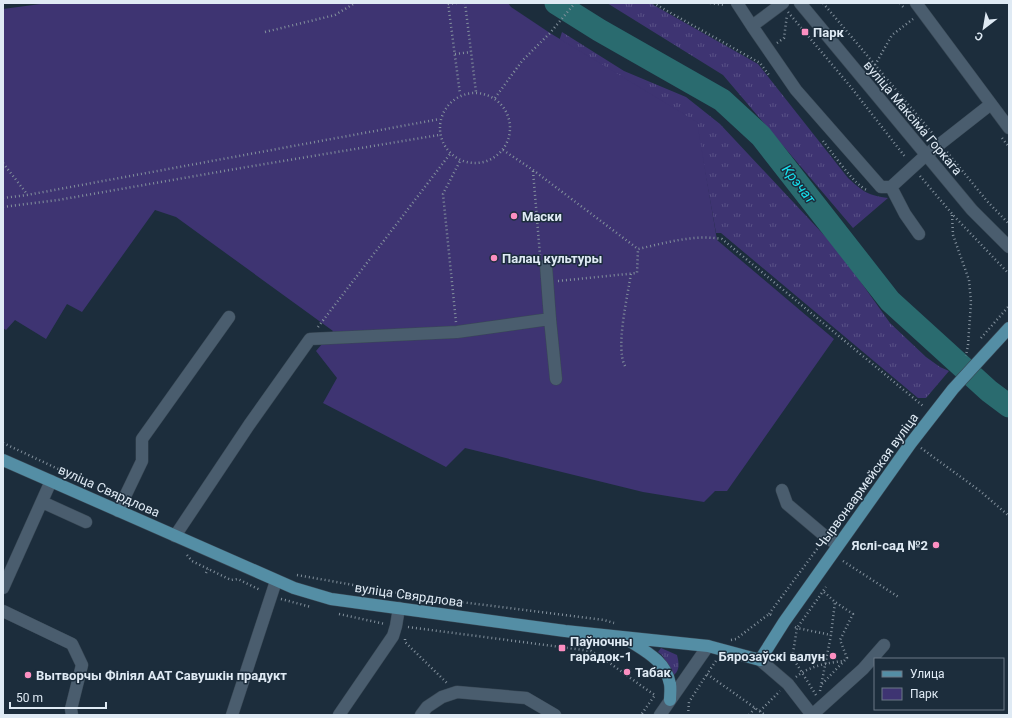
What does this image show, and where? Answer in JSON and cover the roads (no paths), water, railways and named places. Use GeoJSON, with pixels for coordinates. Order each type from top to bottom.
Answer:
{"type":"FeatureCollection","features":[{"type":"Feature","properties":{"kind":"main road","name":"Чырвонаармейская вуліца"},"geometry":{"type":"LineString","coordinates":[[760,660],[784,622],[911,443],[953,389],[1009,328]]}},
{"type":"Feature","properties":{"kind":"main road","name":"вуліца Свярдлова"},"geometry":{"type":"LineString","coordinates":[[3,460],[276,581],[330,599],[565,631],[708,646],[760,660]]}},
{"type":"Feature","properties":{"kind":"main road"},"geometry":{"type":"LineString","coordinates":[[623,637],[651,655],[664,668],[670,684],[670,700]]}},
{"type":"Feature","properties":{"kind":"street","name":"вуліца Максіма Горкага"},"geometry":{"type":"LineString","coordinates":[[800,3],[972,210],[1009,247]]}},
{"type":"Feature","properties":{"kind":"street"},"geometry":{"type":"LineString","coordinates":[[916,3],[1009,128]]}},
{"type":"Feature","properties":{"kind":"street"},"geometry":{"type":"LineString","coordinates":[[732,4],[752,26],[796,90],[881,187],[891,187],[926,155],[991,104]]}},
{"type":"Feature","properties":{"kind":"street"},"geometry":{"type":"LineString","coordinates":[[752,26],[785,7]]}},
{"type":"Feature","properties":{"kind":"street"},"geometry":{"type":"LineString","coordinates":[[891,187],[905,214],[919,234]]}},
{"type":"Feature","properties":{"kind":"street"},"geometry":{"type":"LineString","coordinates":[[543,262],[547,282],[556,379]]}},
{"type":"Feature","properties":{"kind":"street"},"geometry":{"type":"LineString","coordinates":[[118,511],[142,461],[142,439],[229,317]]}},
{"type":"Feature","properties":{"kind":"street"},"geometry":{"type":"LineString","coordinates":[[175,536],[248,425],[310,339],[457,332],[550,319]]}},
{"type":"Feature","properties":{"kind":"street"},"geometry":{"type":"LineString","coordinates":[[3,588],[51,481]]}},
{"type":"Feature","properties":{"kind":"street"},"geometry":{"type":"LineString","coordinates":[[782,490],[786,504],[838,545]]}},
{"type":"Feature","properties":{"kind":"street"},"geometry":{"type":"LineString","coordinates":[[42,502],[86,522]]}},
{"type":"Feature","properties":{"kind":"street"},"geometry":{"type":"LineString","coordinates":[[232,715],[276,581]]}},
{"type":"Feature","properties":{"kind":"street"},"geometry":{"type":"LineString","coordinates":[[339,715],[393,636],[400,608]]}},
{"type":"Feature","properties":{"kind":"street"},"geometry":{"type":"LineString","coordinates":[[3,611],[72,644],[82,665],[71,709],[72,715]]}},
{"type":"Feature","properties":{"kind":"street"},"geometry":{"type":"LineString","coordinates":[[812,715],[863,669],[884,645]]}},
{"type":"Feature","properties":{"kind":"street"},"geometry":{"type":"LineString","coordinates":[[660,715],[708,646]]}},
{"type":"Feature","properties":{"kind":"street","name":"вуліца Свярдлова"},"geometry":{"type":"LineString","coordinates":[[760,660],[788,684],[812,715]]}},
{"type":"Feature","properties":{"kind":"street"},"geometry":{"type":"LineString","coordinates":[[420,715],[426,707],[442,697],[457,692],[526,698],[555,715]]}},
{"type":"Feature","properties":{"kind":"waterway","name":"Крэчат"},"geometry":{"type":"LineString","coordinates":[[556,3],[599,30],[722,100],[761,136],[890,301],[989,391],[1009,406]]}},
{"type":"Feature","properties":{"kind":"place","name":"Парк"},"geometry":{"type":"Point","coordinates":[805,32]}},
{"type":"Feature","properties":{"kind":"place","name":"Маски"},"geometry":{"type":"Point","coordinates":[514,216]}},
{"type":"Feature","properties":{"kind":"place","name":"Палац культуры"},"geometry":{"type":"Point","coordinates":[494,258]}},
{"type":"Feature","properties":{"kind":"place","name":"Яслі-сад №2"},"geometry":{"type":"Point","coordinates":[936,545]}},
{"type":"Feature","properties":{"kind":"place","name":"Паўночны гарадок-1"},"geometry":{"type":"Point","coordinates":[562,648]}},
{"type":"Feature","properties":{"kind":"place","name":"Бярозаўскі валун"},"geometry":{"type":"Point","coordinates":[833,656]}},
{"type":"Feature","properties":{"kind":"place","name":"Табак"},"geometry":{"type":"Point","coordinates":[627,672]}},
{"type":"Feature","properties":{"kind":"place","name":"Вытворчы Філіял ААТ Савушкін прадукт"},"geometry":{"type":"Point","coordinates":[28,675]}}]}
